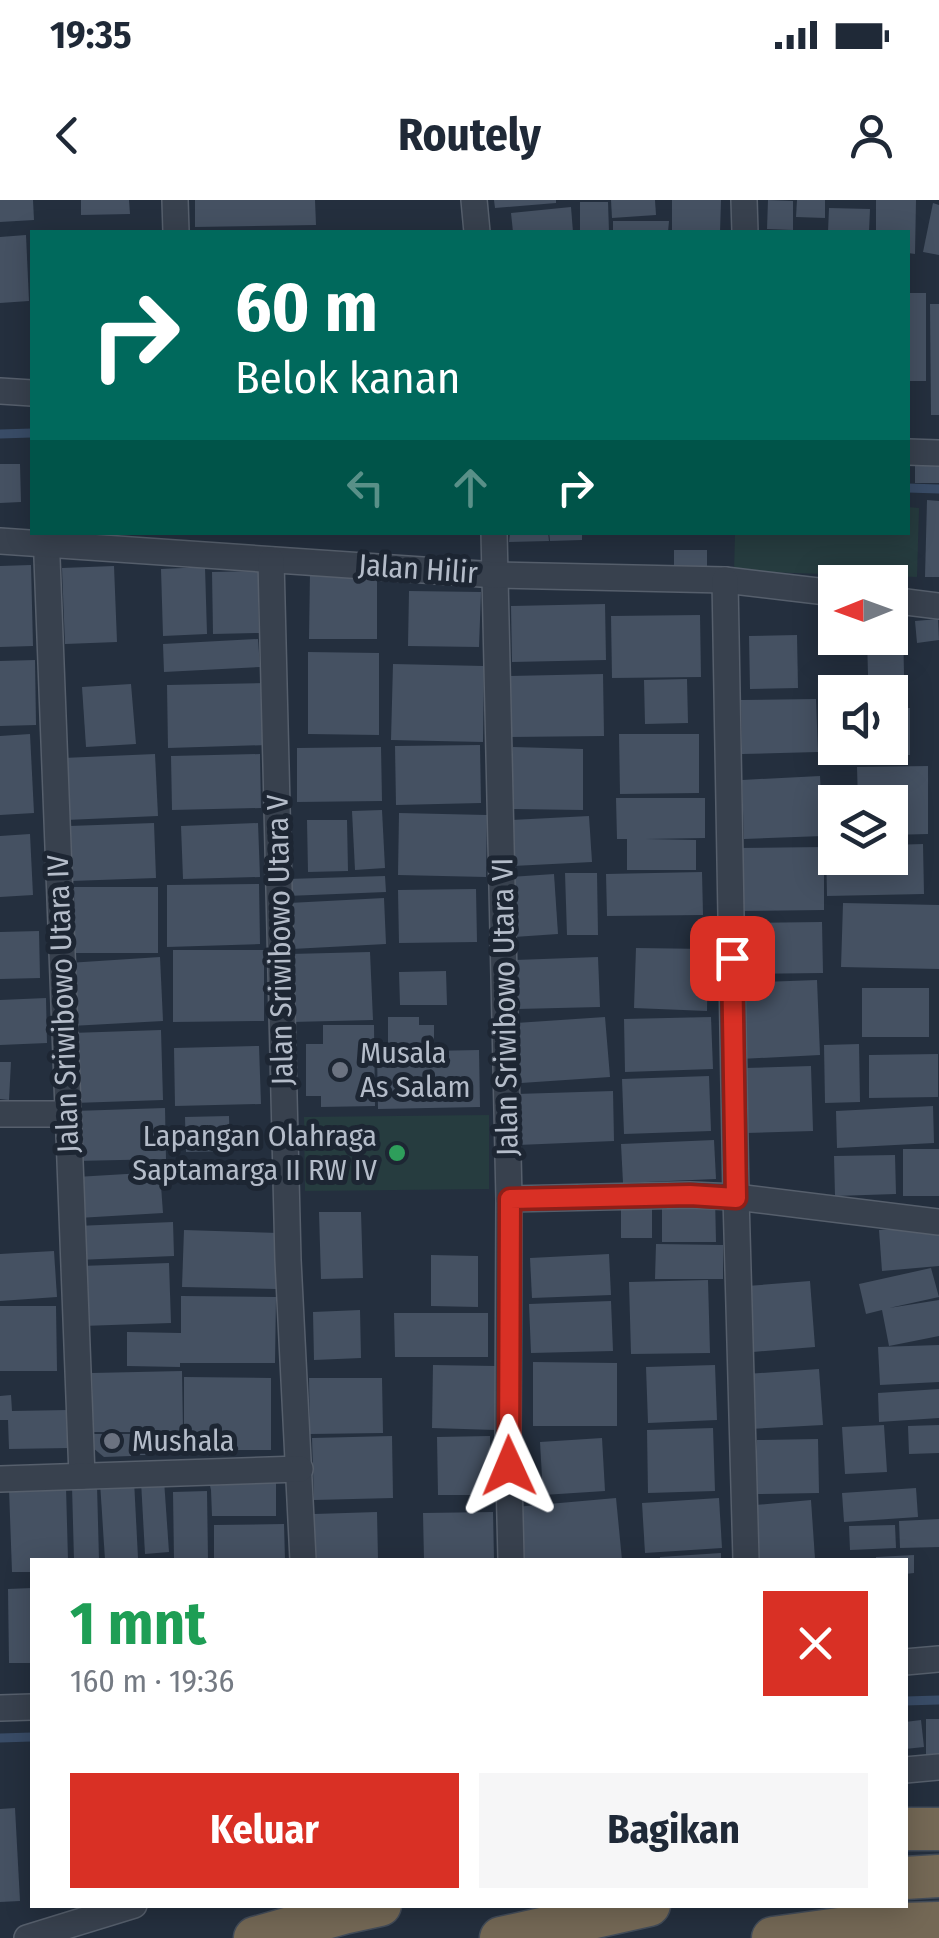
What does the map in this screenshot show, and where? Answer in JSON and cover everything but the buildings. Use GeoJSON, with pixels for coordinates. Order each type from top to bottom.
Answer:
{"type":"FeatureCollection","features":[{"type":"Feature","properties":{"kind":"highway"},"geometry":{"type":"LineString","coordinates":[[908,1830],[939,1829]]}},
{"type":"Feature","properties":{"kind":"highway"},"geometry":{"type":"LineString","coordinates":[[908,1878],[939,1876]]}},
{"type":"Feature","properties":{"kind":"highway"},"geometry":{"type":"LineString","coordinates":[[256,1938],[366,1908]]}},
{"type":"Feature","properties":{"kind":"highway"},"geometry":{"type":"LineString","coordinates":[[501,1938],[635,1908]]}},
{"type":"Feature","properties":{"kind":"highway"},"geometry":{"type":"LineString","coordinates":[[773,1938],[868,1925],[939,1923]]}},
{"type":"Feature","properties":{"kind":"street"},"geometry":{"type":"LineString","coordinates":[[175,200],[176,230]]}},
{"type":"Feature","properties":{"kind":"street"},"geometry":{"type":"LineString","coordinates":[[474,200],[477,230]]}},
{"type":"Feature","properties":{"kind":"street"},"geometry":{"type":"LineString","coordinates":[[744,200],[745,230]]}},
{"type":"Feature","properties":{"kind":"street"},"geometry":{"type":"LineString","coordinates":[[0,391],[30,393]]}},
{"type":"Feature","properties":{"kind":"street"},"geometry":{"type":"LineString","coordinates":[[910,452],[939,453]]}},
{"type":"Feature","properties":{"kind":"street","name":"Jalan Sriwibowo Utara VI"},"geometry":{"type":"LineString","coordinates":[[494,535],[510,1199],[511,1558]]}},
{"type":"Feature","properties":{"kind":"street","name":"Jalan Hilir"},"geometry":{"type":"LineString","coordinates":[[0,541],[46,538],[271,560],[496,575],[726,580],[818,592]]}},
{"type":"Feature","properties":{"kind":"street","name":"Jalan Sriwibowo Utara IV"},"geometry":{"type":"LineString","coordinates":[[46,538],[82,1476]]}},
{"type":"Feature","properties":{"kind":"street","name":"Jalan Sriwibowo Utara V"},"geometry":{"type":"LineString","coordinates":[[271,560],[288,1260],[303,1558]]}},
{"type":"Feature","properties":{"kind":"street"},"geometry":{"type":"LineString","coordinates":[[726,580],[746,1558]]}},
{"type":"Feature","properties":{"kind":"street"},"geometry":{"type":"LineString","coordinates":[[908,602],[939,606]]}},
{"type":"Feature","properties":{"kind":"street"},"geometry":{"type":"LineString","coordinates":[[0,1114],[67,1114]]}},
{"type":"Feature","properties":{"kind":"street"},"geometry":{"type":"LineString","coordinates":[[510,1199],[690,1195],[939,1222]]}},
{"type":"Feature","properties":{"kind":"street"},"geometry":{"type":"LineString","coordinates":[[0,1479],[300,1469]]}},
{"type":"Feature","properties":{"kind":"street"},"geometry":{"type":"LineString","coordinates":[[908,1662],[939,1660]]}},
{"type":"Feature","properties":{"kind":"street"},"geometry":{"type":"LineString","coordinates":[[0,1708],[30,1707]]}},
{"type":"Feature","properties":{"kind":"street"},"geometry":{"type":"LineString","coordinates":[[908,1770],[939,1767]]}},
{"type":"Feature","properties":{"kind":"street"},"geometry":{"type":"LineString","coordinates":[[27,1938],[124,1908]]}},
{"type":"Feature","properties":{"kind":"green space"},"geometry":{"type":"Polygon","coordinates":[[[910,507],[919,508],[917,577],[908,577],[908,565],[818,565],[818,574],[734,571],[735,535],[910,535],[910,507]]]}},
{"type":"Feature","properties":{"kind":"green space","name":"Lapangan Olahraga Saptamarga II RW IV"},"geometry":{"type":"Polygon","coordinates":[[[489,1115],[489,1189],[305,1191],[304,1117],[489,1115]]]}},
{"type":"Feature","properties":{"kind":"waterway"},"geometry":{"type":"LineString","coordinates":[[0,434],[30,433]]}},
{"type":"Feature","properties":{"kind":"waterway"},"geometry":{"type":"LineString","coordinates":[[910,488],[939,489]]}},
{"type":"Feature","properties":{"kind":"waterway"},"geometry":{"type":"LineString","coordinates":[[908,1701],[939,1700]]}},
{"type":"Feature","properties":{"kind":"waterway"},"geometry":{"type":"LineString","coordinates":[[0,1738],[30,1737]]}},
{"type":"Feature","properties":{"kind":"place","name":"Musala As Salam"},"geometry":{"type":"Point","coordinates":[340,1070]}},
{"type":"Feature","properties":{"kind":"place","name":"Lapangan Olahraga Saptamarga II RW IV"},"geometry":{"type":"Point","coordinates":[397,1153]}},
{"type":"Feature","properties":{"kind":"place","name":"Mushala"},"geometry":{"type":"Point","coordinates":[112,1441]}},
{"type":"Feature","properties":{"kind":"route"},"geometry":{"type":"LineString","coordinates":[[509,1466],[510,1199],[690,1195],[736,1198],[732,958]]}}]}
